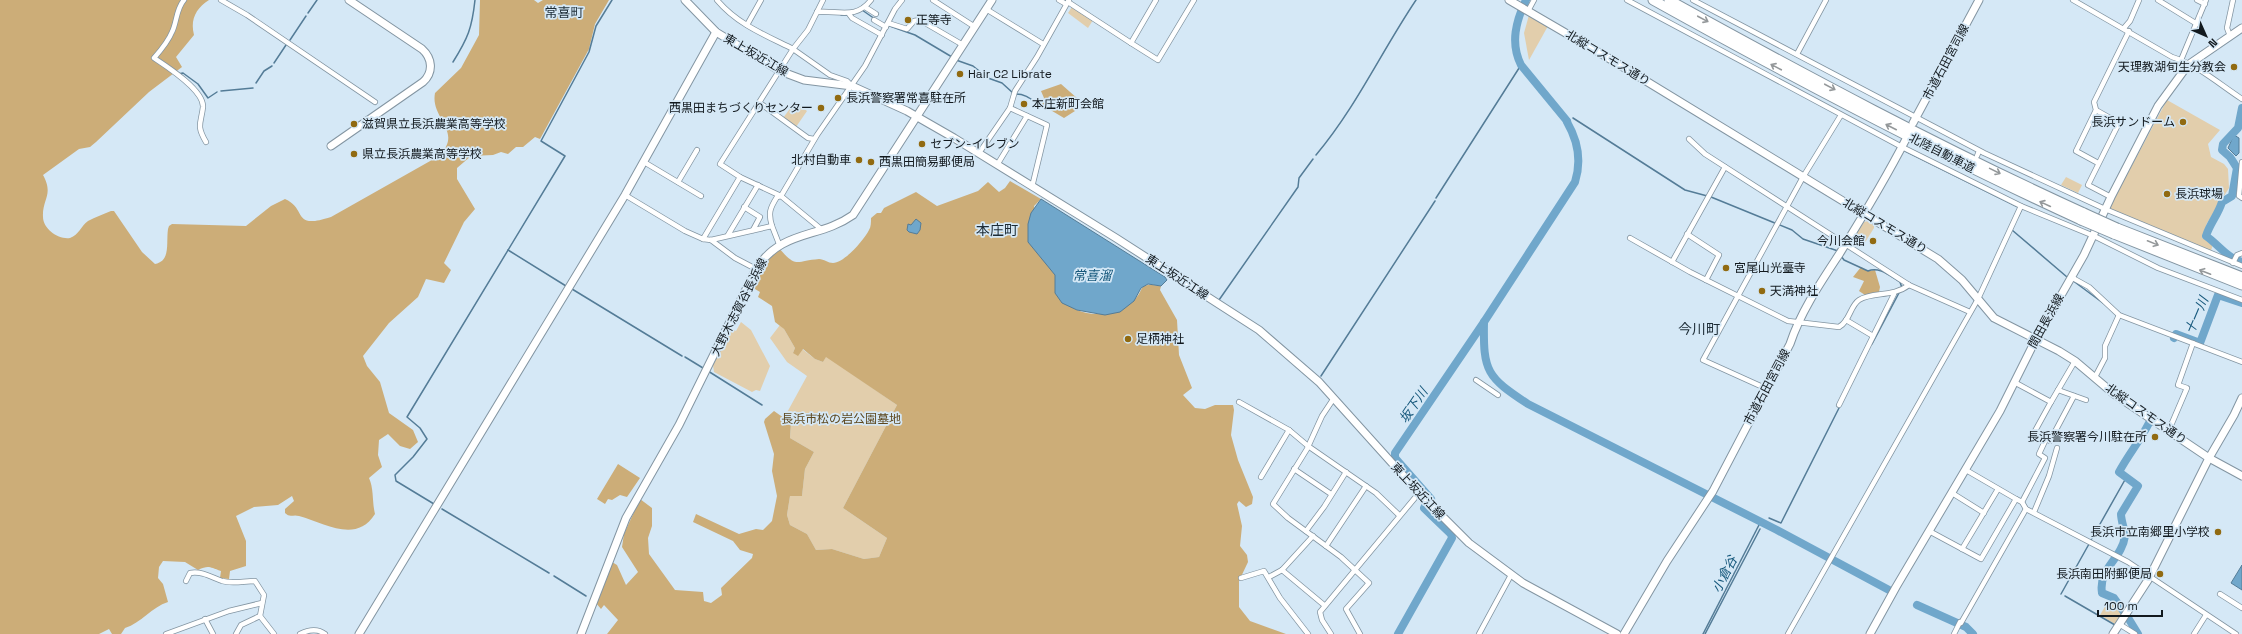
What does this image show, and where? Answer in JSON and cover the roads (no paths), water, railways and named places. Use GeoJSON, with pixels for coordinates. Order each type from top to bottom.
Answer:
{"type":"FeatureCollection","features":[{"type":"Feature","properties":{"kind":"highway","name":"北陸自動車道"},"geometry":{"type":"LineString","coordinates":[[1653,0],[1872,118],[2016,190],[2242,285]]}},
{"type":"Feature","properties":{"kind":"highway","name":"北陸自動車道"},"geometry":{"type":"LineString","coordinates":[[1669,0],[1944,146],[2083,217]]}},
{"type":"Feature","properties":{"kind":"highway","name":"北陸自動車道"},"geometry":{"type":"LineString","coordinates":[[2115,231],[2242,277]]}},
{"type":"Feature","properties":{"kind":"street"},"geometry":{"type":"LineString","coordinates":[[184,0],[180,4],[173,31],[167,42],[154,58],[193,88],[201,99],[203,106],[199,120],[200,133],[206,142]]}},
{"type":"Feature","properties":{"kind":"street"},"geometry":{"type":"LineString","coordinates":[[221,0],[247,15],[375,102]]}},
{"type":"Feature","properties":{"kind":"street"},"geometry":{"type":"LineString","coordinates":[[331,146],[423,82],[431,68],[429,57],[422,49],[349,0]]}},
{"type":"Feature","properties":{"kind":"street","name":"東上坂近江線"},"geometry":{"type":"LineString","coordinates":[[686,0],[716,32],[780,71],[804,80],[830,79],[852,86],[915,116],[979,153],[1259,330],[1306,370],[1334,398],[1419,493],[1469,543],[1511,575],[1551,600],[1617,634]]}},
{"type":"Feature","properties":{"kind":"street"},"geometry":{"type":"LineString","coordinates":[[716,0],[726,12],[747,25],[793,49],[830,79]]}},
{"type":"Feature","properties":{"kind":"street"},"geometry":{"type":"LineString","coordinates":[[747,25],[761,0]]}},
{"type":"Feature","properties":{"kind":"street"},"geometry":{"type":"LineString","coordinates":[[821,229],[781,196],[740,177],[720,164],[793,49],[808,30],[823,0]]}},
{"type":"Feature","properties":{"kind":"street"},"geometry":{"type":"LineString","coordinates":[[850,15],[865,7],[870,0]]}},
{"type":"Feature","properties":{"kind":"street"},"geometry":{"type":"LineString","coordinates":[[779,244],[772,226],[769,212],[777,197],[781,196],[814,139],[852,86],[882,35],[895,9],[902,0]]}},
{"type":"Feature","properties":{"kind":"street"},"geometry":{"type":"LineString","coordinates":[[933,0],[975,27]]}},
{"type":"Feature","properties":{"kind":"street","name":"大野木志賀谷長浜線"},"geometry":{"type":"LineString","coordinates":[[581,634],[626,518],[679,425],[756,269],[764,256],[779,244],[848,218],[855,212],[915,116],[992,0]]}},
{"type":"Feature","properties":{"kind":"street"},"geometry":{"type":"LineString","coordinates":[[1059,0],[1068,2],[1158,60],[1194,0]]}},
{"type":"Feature","properties":{"kind":"street"},"geometry":{"type":"LineString","coordinates":[[1131,44],[1156,0]]}},
{"type":"Feature","properties":{"kind":"street","name":"北縦コスモス通り"},"geometry":{"type":"LineString","coordinates":[[1509,0],[1593,48],[1942,262],[1957,275],[1994,318],[2075,361],[2114,394],[2209,458],[2242,476]]}},
{"type":"Feature","properties":{"kind":"street"},"geometry":{"type":"LineString","coordinates":[[1527,11],[1534,0]]}},
{"type":"Feature","properties":{"kind":"street"},"geometry":{"type":"LineString","coordinates":[[1627,0],[1902,147],[1967,176],[2021,206],[2094,236],[2158,268],[2242,300]]}},
{"type":"Feature","properties":{"kind":"street"},"geometry":{"type":"LineString","coordinates":[[1693,0],[1917,116],[1979,150],[2105,209],[2234,261],[2242,266]]}},
{"type":"Feature","properties":{"kind":"street"},"geometry":{"type":"LineString","coordinates":[[1797,54],[1826,0]]}},
{"type":"Feature","properties":{"kind":"street","name":"市道石田宮司線"},"geometry":{"type":"LineString","coordinates":[[1913,123],[1979,0]]}},
{"type":"Feature","properties":{"kind":"street"},"geometry":{"type":"LineString","coordinates":[[2073,0],[2172,57],[2196,66],[2220,85],[2242,98]]}},
{"type":"Feature","properties":{"kind":"street"},"geometry":{"type":"LineString","coordinates":[[2124,28],[2130,21],[2139,0]]}},
{"type":"Feature","properties":{"kind":"street"},"geometry":{"type":"LineString","coordinates":[[2158,0],[2197,24]]}},
{"type":"Feature","properties":{"kind":"street"},"geometry":{"type":"LineString","coordinates":[[2181,60],[2205,2],[2198,0]]}},
{"type":"Feature","properties":{"kind":"street"},"geometry":{"type":"LineString","coordinates":[[2232,35],[2227,28],[2233,0]]}},
{"type":"Feature","properties":{"kind":"street"},"geometry":{"type":"LineString","coordinates":[[979,153],[1010,108],[1015,91],[1037,57],[1042,44],[1068,2]]}},
{"type":"Feature","properties":{"kind":"street"},"geometry":{"type":"LineString","coordinates":[[865,7],[876,14]]}},
{"type":"Feature","properties":{"kind":"street"},"geometry":{"type":"LineString","coordinates":[[986,10],[1042,44]]}},
{"type":"Feature","properties":{"kind":"street"},"geometry":{"type":"LineString","coordinates":[[817,12],[835,11],[850,15],[882,35]]}},
{"type":"Feature","properties":{"kind":"street"},"geometry":{"type":"LineString","coordinates":[[874,20],[887,25],[907,29],[914,20],[920,20],[963,45]]}},
{"type":"Feature","properties":{"kind":"street","name":"間田長浜線"},"geometry":{"type":"LineString","coordinates":[[1870,634],[1966,470],[2036,339],[2072,277],[2094,236],[2105,209],[2158,106],[2188,64],[2242,28]]}},
{"type":"Feature","properties":{"kind":"street"},"geometry":{"type":"LineString","coordinates":[[2098,163],[2076,150],[2096,110],[2094,102],[2129,31]]}},
{"type":"Feature","properties":{"kind":"street"},"geometry":{"type":"LineString","coordinates":[[359,634],[625,195],[716,32]]}},
{"type":"Feature","properties":{"kind":"street"},"geometry":{"type":"LineString","coordinates":[[760,103],[808,138],[814,139]]}},
{"type":"Feature","properties":{"kind":"street"},"geometry":{"type":"LineString","coordinates":[[1010,108],[1047,125],[1032,187]]}},
{"type":"Feature","properties":{"kind":"street"},"geometry":{"type":"LineString","coordinates":[[2096,110],[2119,123],[2088,185],[2111,197]]}},
{"type":"Feature","properties":{"kind":"street"},"geometry":{"type":"LineString","coordinates":[[1765,388],[1702,360],[1803,177],[1841,115]]}},
{"type":"Feature","properties":{"kind":"street"},"geometry":{"type":"LineString","coordinates":[[997,165],[1027,116]]}},
{"type":"Feature","properties":{"kind":"street"},"geometry":{"type":"LineString","coordinates":[[1689,139],[1705,154],[1909,285],[1970,312]]}},
{"type":"Feature","properties":{"kind":"street","name":"市道石田宮司線"},"geometry":{"type":"LineString","coordinates":[[1624,634],[1667,561],[1710,496],[1765,388],[1790,344],[1798,324],[1864,214],[1906,139]]}},
{"type":"Feature","properties":{"kind":"street"},"geometry":{"type":"LineString","coordinates":[[678,182],[697,150]]}},
{"type":"Feature","properties":{"kind":"street"},"geometry":{"type":"LineString","coordinates":[[1977,156],[1979,150]]}},
{"type":"Feature","properties":{"kind":"street"},"geometry":{"type":"LineString","coordinates":[[644,162],[701,196]]}},
{"type":"Feature","properties":{"kind":"street"},"geometry":{"type":"LineString","coordinates":[[2242,162],[2239,196],[2242,198]]}},
{"type":"Feature","properties":{"kind":"street"},"geometry":{"type":"LineString","coordinates":[[1672,262],[1725,167]]}},
{"type":"Feature","properties":{"kind":"street"},"geometry":{"type":"LineString","coordinates":[[703,239],[740,177]]}},
{"type":"Feature","properties":{"kind":"street"},"geometry":{"type":"LineString","coordinates":[[728,236],[758,185]]}},
{"type":"Feature","properties":{"kind":"street"},"geometry":{"type":"LineString","coordinates":[[625,195],[685,231],[703,239],[711,240],[772,226]]}},
{"type":"Feature","properties":{"kind":"street"},"geometry":{"type":"LineString","coordinates":[[1788,634],[1828,560],[1978,298],[2021,206]]}},
{"type":"Feature","properties":{"kind":"street"},"geometry":{"type":"LineString","coordinates":[[744,207],[760,217],[753,230]]}},
{"type":"Feature","properties":{"kind":"street"},"geometry":{"type":"LineString","coordinates":[[1687,234],[1720,255],[1706,280]]}},
{"type":"Feature","properties":{"kind":"street"},"geometry":{"type":"LineString","coordinates":[[1630,238],[1706,280],[1788,321],[1798,324],[1834,328],[1841,326],[1855,304],[1860,300],[1894,294],[1909,285]]}},
{"type":"Feature","properties":{"kind":"street"},"geometry":{"type":"LineString","coordinates":[[711,240],[735,258],[756,269]]}},
{"type":"Feature","properties":{"kind":"street"},"geometry":{"type":"LineString","coordinates":[[2234,261],[2242,253]]}},
{"type":"Feature","properties":{"kind":"street"},"geometry":{"type":"LineString","coordinates":[[2072,277],[2089,287],[2119,315],[2242,362]]}},
{"type":"Feature","properties":{"kind":"street"},"geometry":{"type":"LineString","coordinates":[[1839,405],[1894,294]]}},
{"type":"Feature","properties":{"kind":"street"},"geometry":{"type":"LineString","coordinates":[[2095,378],[2105,358],[2105,346],[2119,315]]}},
{"type":"Feature","properties":{"kind":"street"},"geometry":{"type":"LineString","coordinates":[[1846,320],[1873,336]]}},
{"type":"Feature","properties":{"kind":"street"},"geometry":{"type":"LineString","coordinates":[[2169,430],[2187,388],[2178,385],[2193,344]]}},
{"type":"Feature","properties":{"kind":"street"},"geometry":{"type":"LineString","coordinates":[[2074,396],[2050,441],[2035,431],[2075,361]]}},
{"type":"Feature","properties":{"kind":"street"},"geometry":{"type":"LineString","coordinates":[[1476,380],[1498,395]]}},
{"type":"Feature","properties":{"kind":"street"},"geometry":{"type":"LineString","coordinates":[[2014,382],[2051,402]]}},
{"type":"Feature","properties":{"kind":"street"},"geometry":{"type":"LineString","coordinates":[[2058,390],[2086,400]]}},
{"type":"Feature","properties":{"kind":"street"},"geometry":{"type":"LineString","coordinates":[[1334,398],[1322,416],[1308,446],[1273,504],[1326,546],[1369,583],[1346,609],[1360,634]]}},
{"type":"Feature","properties":{"kind":"street"},"geometry":{"type":"LineString","coordinates":[[2113,634],[2150,576],[2209,458],[2242,398]]}},
{"type":"Feature","properties":{"kind":"street"},"geometry":{"type":"LineString","coordinates":[[1239,402],[1289,430],[1308,446],[1385,500],[1399,515]]}},
{"type":"Feature","properties":{"kind":"street"},"geometry":{"type":"LineString","coordinates":[[1261,477],[1289,430]]}},
{"type":"Feature","properties":{"kind":"street"},"geometry":{"type":"LineString","coordinates":[[2022,502],[2045,458],[2039,454],[2046,439]]}},
{"type":"Feature","properties":{"kind":"street"},"geometry":{"type":"LineString","coordinates":[[2034,512],[2049,476],[2057,448]]}},
{"type":"Feature","properties":{"kind":"street"},"geometry":{"type":"LineString","coordinates":[[1294,469],[1331,494]]}},
{"type":"Feature","properties":{"kind":"street"},"geometry":{"type":"LineString","coordinates":[[1966,470],[2022,502],[2026,509],[2117,556],[2150,576],[2236,634]]}},
{"type":"Feature","properties":{"kind":"street"},"geometry":{"type":"LineString","coordinates":[[1306,531],[1346,472]]}},
{"type":"Feature","properties":{"kind":"street"},"geometry":{"type":"LineString","coordinates":[[1326,546],[1366,486]]}},
{"type":"Feature","properties":{"kind":"street"},"geometry":{"type":"LineString","coordinates":[[1962,549],[1998,489]]}},
{"type":"Feature","properties":{"kind":"street"},"geometry":{"type":"LineString","coordinates":[[1331,634],[1322,620],[1320,612],[1324,605],[1419,493]]}},
{"type":"Feature","properties":{"kind":"street"},"geometry":{"type":"LineString","coordinates":[[1952,493],[1984,513]]}},
{"type":"Feature","properties":{"kind":"street"},"geometry":{"type":"LineString","coordinates":[[1929,531],[1981,559],[2016,499]]}},
{"type":"Feature","properties":{"kind":"street"},"geometry":{"type":"LineString","coordinates":[[1954,634],[2026,509]]}},
{"type":"Feature","properties":{"kind":"street"},"geometry":{"type":"LineString","coordinates":[[1269,577],[1282,570],[1313,536]]}},
{"type":"Feature","properties":{"kind":"street"},"geometry":{"type":"LineString","coordinates":[[1282,570],[1324,605]]}},
{"type":"Feature","properties":{"kind":"street"},"geometry":{"type":"LineString","coordinates":[[1241,578],[1264,571],[1269,577],[1280,598],[1308,634]]}},
{"type":"Feature","properties":{"kind":"street"},"geometry":{"type":"LineString","coordinates":[[186,581],[190,573],[195,572],[207,574],[222,581],[255,581],[264,595],[260,616],[274,634]]}},
{"type":"Feature","properties":{"kind":"street"},"geometry":{"type":"LineString","coordinates":[[1479,634],[1511,575]]}},
{"type":"Feature","properties":{"kind":"street"},"geometry":{"type":"LineString","coordinates":[[2220,594],[2242,608]]}},
{"type":"Feature","properties":{"kind":"street"},"geometry":{"type":"LineString","coordinates":[[166,634],[229,611],[262,603]]}},
{"type":"Feature","properties":{"kind":"street"},"geometry":{"type":"LineString","coordinates":[[2194,634],[2206,615]]}},
{"type":"Feature","properties":{"kind":"street"},"geometry":{"type":"LineString","coordinates":[[236,634],[242,625],[260,616]]}},
{"type":"Feature","properties":{"kind":"street"},"geometry":{"type":"LineString","coordinates":[[205,619],[213,634]]}},
{"type":"Feature","properties":{"kind":"street"},"geometry":{"type":"LineString","coordinates":[[2119,624],[2135,634]]}},
{"type":"Feature","properties":{"kind":"street"},"geometry":{"type":"LineString","coordinates":[[300,634],[308,630],[321,631],[325,634]]}},
{"type":"Feature","properties":{"kind":"water"},"geometry":{"type":"Polygon","coordinates":[[[2234,135],[2239,138],[2239,153],[2236,156],[2228,148],[2234,135]]]}},
{"type":"Feature","properties":{"kind":"water","name":"常喜溜"},"geometry":{"type":"Polygon","coordinates":[[[1041,199],[1165,277],[1167,280],[1161,286],[1148,284],[1141,288],[1134,301],[1120,312],[1105,315],[1077,310],[1062,303],[1055,293],[1055,275],[1028,242],[1028,224],[1031,213],[1041,199]]]}},
{"type":"Feature","properties":{"kind":"water"},"geometry":{"type":"Polygon","coordinates":[[[916,219],[921,223],[920,230],[917,234],[907,230],[908,224],[911,225],[916,219]]]}},
{"type":"Feature","properties":{"kind":"water"},"geometry":{"type":"Polygon","coordinates":[[[2242,565],[2242,590],[2231,583],[2242,565]]]}},
{"type":"Feature","properties":{"kind":"waterway"},"geometry":{"type":"LineString","coordinates":[[308,13],[317,0]]}},
{"type":"Feature","properties":{"kind":"waterway"},"geometry":{"type":"LineString","coordinates":[[453,62],[468,32],[475,0]]}},
{"type":"Feature","properties":{"kind":"waterway"},"geometry":{"type":"LineString","coordinates":[[434,504],[396,481],[395,475],[413,457],[427,439],[420,428],[407,417],[565,156],[541,141],[589,52],[596,26],[612,0]]}},
{"type":"Feature","properties":{"kind":"waterway"},"geometry":{"type":"LineString","coordinates":[[1316,155],[1344,117],[1416,0]]}},
{"type":"Feature","properties":{"kind":"waterway"},"geometry":{"type":"LineString","coordinates":[[1526,0],[1517,24],[1515,40],[1518,57],[1521,65],[1567,121]]}},
{"type":"Feature","properties":{"kind":"waterway"},"geometry":{"type":"LineString","coordinates":[[862,10],[875,19]]}},
{"type":"Feature","properties":{"kind":"waterway"},"geometry":{"type":"LineString","coordinates":[[841,15],[849,15]]}},
{"type":"Feature","properties":{"kind":"waterway"},"geometry":{"type":"LineString","coordinates":[[290,40],[306,16]]}},
{"type":"Feature","properties":{"kind":"waterway"},"geometry":{"type":"LineString","coordinates":[[887,25],[915,35],[952,57]]}},
{"type":"Feature","properties":{"kind":"waterway"},"geometry":{"type":"LineString","coordinates":[[274,63],[286,45]]}},
{"type":"Feature","properties":{"kind":"waterway"},"geometry":{"type":"LineString","coordinates":[[956,60],[973,66],[988,78],[1002,83],[1013,93]]}},
{"type":"Feature","properties":{"kind":"waterway"},"geometry":{"type":"LineString","coordinates":[[1436,198],[1521,65]]}},
{"type":"Feature","properties":{"kind":"waterway"},"geometry":{"type":"LineString","coordinates":[[256,83],[264,71],[272,66]]}},
{"type":"Feature","properties":{"kind":"waterway"},"geometry":{"type":"LineString","coordinates":[[178,74],[183,73],[198,84],[208,98],[217,92]]}},
{"type":"Feature","properties":{"kind":"waterway"},"geometry":{"type":"LineString","coordinates":[[221,91],[253,88]]}},
{"type":"Feature","properties":{"kind":"waterway"},"geometry":{"type":"LineString","coordinates":[[1016,94],[1021,94],[1028,97],[1047,109]]}},
{"type":"Feature","properties":{"kind":"waterway","name":"十一川"},"geometry":{"type":"LineString","coordinates":[[2242,108],[2238,128],[2223,144],[2222,150],[2230,157],[2237,168],[2232,196],[2222,202],[2206,236],[2232,258],[2242,262]]}},
{"type":"Feature","properties":{"kind":"waterway"},"geometry":{"type":"LineString","coordinates":[[1573,118],[1685,190],[1711,197],[1792,230],[1803,239],[1838,251]]}},
{"type":"Feature","properties":{"kind":"waterway"},"geometry":{"type":"LineString","coordinates":[[1431,499],[1395,458],[1395,453],[1484,322],[1575,182],[1578,166],[1578,151],[1574,136],[1567,122]]}},
{"type":"Feature","properties":{"kind":"waterway"},"geometry":{"type":"LineString","coordinates":[[1905,151],[2022,209],[2018,217]]}},
{"type":"Feature","properties":{"kind":"waterway"},"geometry":{"type":"LineString","coordinates":[[1219,300],[1298,187],[1299,178],[1313,159]]}},
{"type":"Feature","properties":{"kind":"waterway"},"geometry":{"type":"LineString","coordinates":[[1321,376],[1435,201]]}},
{"type":"Feature","properties":{"kind":"waterway"},"geometry":{"type":"LineString","coordinates":[[2012,230],[2067,277]]}},
{"type":"Feature","properties":{"kind":"waterway"},"geometry":{"type":"LineString","coordinates":[[508,250],[566,286]]}},
{"type":"Feature","properties":{"kind":"waterway"},"geometry":{"type":"LineString","coordinates":[[1841,256],[1844,260],[1868,271],[1876,270],[1884,272],[1900,282],[1902,288]]}},
{"type":"Feature","properties":{"kind":"waterway"},"geometry":{"type":"LineString","coordinates":[[2072,280],[2103,303]]}},
{"type":"Feature","properties":{"kind":"waterway"},"geometry":{"type":"LineString","coordinates":[[572,289],[682,356]]}},
{"type":"Feature","properties":{"kind":"waterway"},"geometry":{"type":"LineString","coordinates":[[1872,344],[1900,291]]}},
{"type":"Feature","properties":{"kind":"waterway","name":"十一川"},"geometry":{"type":"LineString","coordinates":[[2174,338],[2176,334],[2200,343],[2218,295],[2242,303]]}},
{"type":"Feature","properties":{"kind":"waterway"},"geometry":{"type":"LineString","coordinates":[[1484,322],[1485,352],[1490,372],[1514,395],[1528,404],[1777,530],[1889,590]]}},
{"type":"Feature","properties":{"kind":"waterway"},"geometry":{"type":"LineString","coordinates":[[685,357],[703,368]]}},
{"type":"Feature","properties":{"kind":"waterway"},"geometry":{"type":"LineString","coordinates":[[708,371],[762,405]]}},
{"type":"Feature","properties":{"kind":"waterway"},"geometry":{"type":"LineString","coordinates":[[1769,518],[1781,523],[1839,408]]}},
{"type":"Feature","properties":{"kind":"waterway","name":"十一川"},"geometry":{"type":"LineString","coordinates":[[2124,612],[2114,598],[2102,593],[2102,584],[2103,577],[2123,544],[2125,536],[2121,514],[2138,486],[2119,472],[2149,423]]}},
{"type":"Feature","properties":{"kind":"waterway"},"geometry":{"type":"LineString","coordinates":[[2091,540],[2126,478]]}},
{"type":"Feature","properties":{"kind":"waterway","name":"坂下川"},"geometry":{"type":"LineString","coordinates":[[1398,634],[1452,538],[1451,534],[1424,508],[1425,506]]}},
{"type":"Feature","properties":{"kind":"waterway"},"geometry":{"type":"LineString","coordinates":[[442,509],[549,573]]}},
{"type":"Feature","properties":{"kind":"waterway","name":"小倉谷"},"geometry":{"type":"LineString","coordinates":[[1703,634],[1760,523]]}},
{"type":"Feature","properties":{"kind":"waterway","name":"小倉谷"},"geometry":{"type":"LineString","coordinates":[[1705,634],[1760,529]]}},
{"type":"Feature","properties":{"kind":"waterway"},"geometry":{"type":"LineString","coordinates":[[2061,594],[2089,544]]}},
{"type":"Feature","properties":{"kind":"waterway"},"geometry":{"type":"LineString","coordinates":[[554,576],[586,596]]}},
{"type":"Feature","properties":{"kind":"waterway"},"geometry":{"type":"LineString","coordinates":[[2065,596],[2115,625]]}},
{"type":"Feature","properties":{"kind":"waterway"},"geometry":{"type":"LineString","coordinates":[[1917,605],[1966,627],[1973,634]]}},
{"type":"Feature","properties":{"kind":"waterway","name":"十一川"},"geometry":{"type":"LineString","coordinates":[[2127,616],[2138,634]]}},
{"type":"Feature","properties":{"kind":"place","name":"正等寺"},"geometry":{"type":"Point","coordinates":[908,20]}},
{"type":"Feature","properties":{"kind":"place","name":"天理教湖旬生分教会"},"geometry":{"type":"Point","coordinates":[2234,67]}},
{"type":"Feature","properties":{"kind":"place","name":"Hair C2 Librate"},"geometry":{"type":"Point","coordinates":[960,74]}},
{"type":"Feature","properties":{"kind":"place","name":"長浜警察署常喜駐在所"},"geometry":{"type":"Point","coordinates":[838,98]}},
{"type":"Feature","properties":{"kind":"place","name":"本庄新町会館"},"geometry":{"type":"Point","coordinates":[1024,104]}},
{"type":"Feature","properties":{"kind":"place","name":"西黒田まちづくりセンター"},"geometry":{"type":"Point","coordinates":[821,108]}},
{"type":"Feature","properties":{"kind":"place","name":"長浜サンドーム"},"geometry":{"type":"Point","coordinates":[2183,122]}},
{"type":"Feature","properties":{"kind":"place","name":"滋賀県立長浜農業高等学校"},"geometry":{"type":"Point","coordinates":[354,124]}},
{"type":"Feature","properties":{"kind":"place","name":"セブン-イレブン"},"geometry":{"type":"Point","coordinates":[922,144]}},
{"type":"Feature","properties":{"kind":"place","name":"県立長浜農業高等学校"},"geometry":{"type":"Point","coordinates":[354,154]}},
{"type":"Feature","properties":{"kind":"place","name":"北村自動車"},"geometry":{"type":"Point","coordinates":[859,160]}},
{"type":"Feature","properties":{"kind":"place","name":"西黒田簡易郵便局"},"geometry":{"type":"Point","coordinates":[871,162]}},
{"type":"Feature","properties":{"kind":"place","name":"長浜球場"},"geometry":{"type":"Point","coordinates":[2167,194]}},
{"type":"Feature","properties":{"kind":"place","name":"今川会館"},"geometry":{"type":"Point","coordinates":[1873,241]}},
{"type":"Feature","properties":{"kind":"place","name":"宮尾山光臺寺"},"geometry":{"type":"Point","coordinates":[1726,268]}},
{"type":"Feature","properties":{"kind":"place","name":"天満神社"},"geometry":{"type":"Point","coordinates":[1762,291]}},
{"type":"Feature","properties":{"kind":"place","name":"足柄神社"},"geometry":{"type":"Point","coordinates":[1128,339]}},
{"type":"Feature","properties":{"kind":"place","name":"長浜警察署今川駐在所"},"geometry":{"type":"Point","coordinates":[2155,437]}},
{"type":"Feature","properties":{"kind":"place","name":"長浜市立南郷里小学校"},"geometry":{"type":"Point","coordinates":[2218,532]}},
{"type":"Feature","properties":{"kind":"place","name":"長浜南田附郵便局"},"geometry":{"type":"Point","coordinates":[2160,574]}},
{"type":"Feature","properties":{"kind":"district","name":"常喜町"},"geometry":{"type":"Point","coordinates":[564,12]}},
{"type":"Feature","properties":{"kind":"district","name":"本庄町"},"geometry":{"type":"Point","coordinates":[997,230]}},
{"type":"Feature","properties":{"kind":"district","name":"今川町"},"geometry":{"type":"Point","coordinates":[1699,329]}},
{"type":"Feature","properties":{"kind":"park label","name":"長浜市松の岩公園墓地"},"geometry":{"type":"Point","coordinates":[841,419]}}]}
